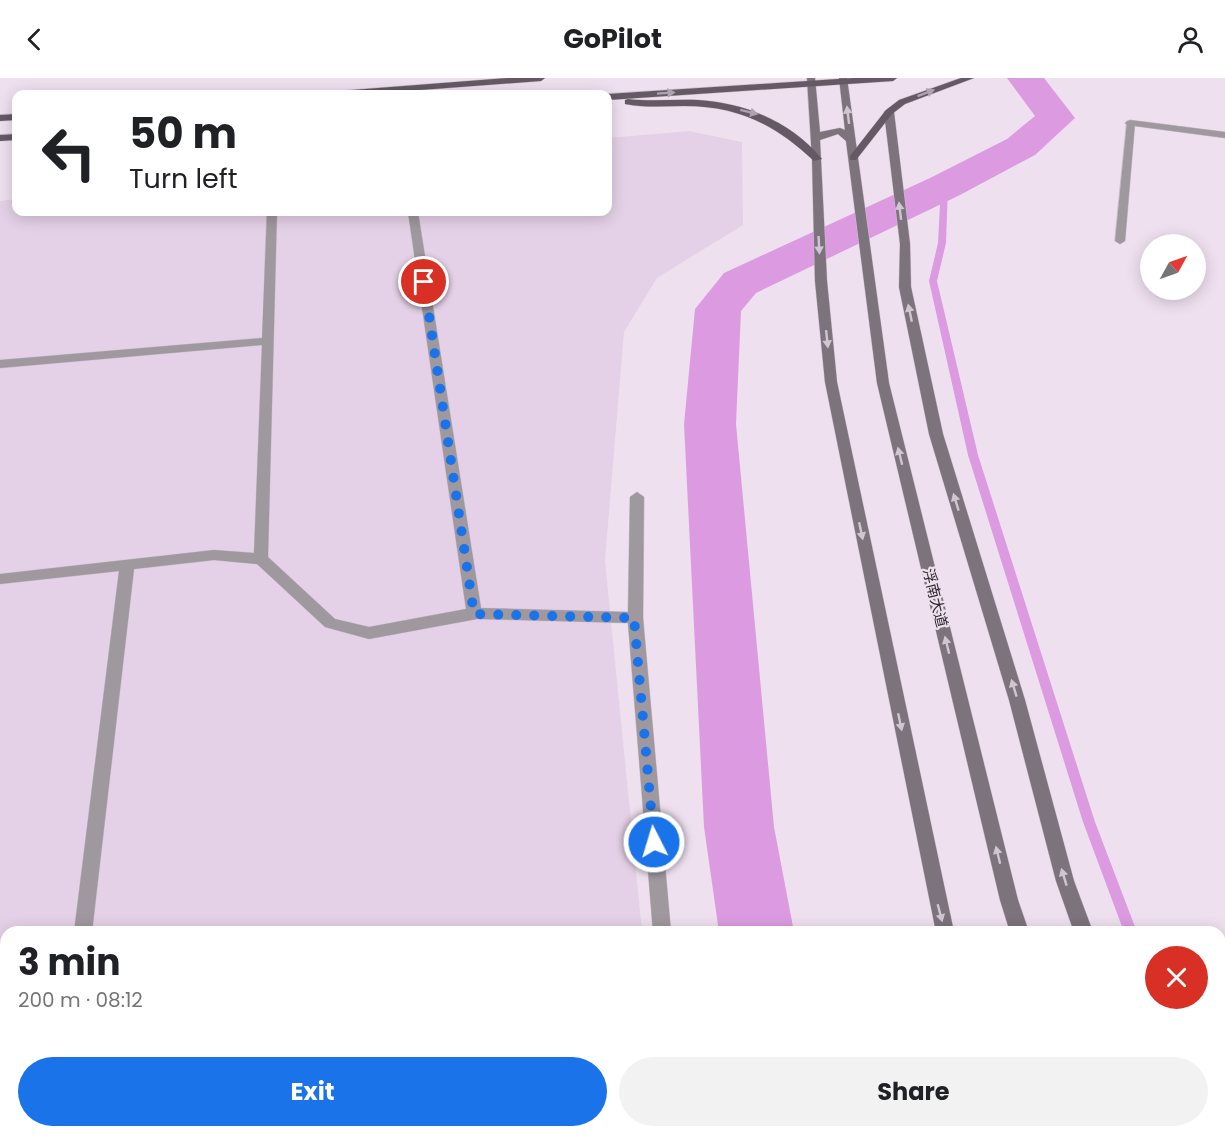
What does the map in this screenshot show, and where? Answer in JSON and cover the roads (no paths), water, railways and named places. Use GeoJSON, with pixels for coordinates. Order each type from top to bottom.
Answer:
{"type":"FeatureCollection","features":[{"type":"Feature","properties":{"kind":"main road"},"geometry":{"type":"LineString","coordinates":[[390,90],[542,78]]}},
{"type":"Feature","properties":{"kind":"main road"},"geometry":{"type":"LineString","coordinates":[[612,97],[812,81],[893,78]]}},
{"type":"Feature","properties":{"kind":"main road"},"geometry":{"type":"LineString","coordinates":[[853,158],[889,112],[902,102],[968,79]]}},
{"type":"Feature","properties":{"kind":"main road"},"geometry":{"type":"LineString","coordinates":[[612,98],[646,105],[708,104],[756,112],[792,134],[817,159]]}},
{"type":"Feature","properties":{"kind":"street","name":"浮南大道"},"geometry":{"type":"LineString","coordinates":[[844,80],[883,383],[1009,900],[1018,926]]}},
{"type":"Feature","properties":{"kind":"street"},"geometry":{"type":"LineString","coordinates":[[812,81],[821,281],[831,382],[944,926]]}},
{"type":"Feature","properties":{"kind":"street"},"geometry":{"type":"LineString","coordinates":[[889,112],[904,244],[905,287],[936,434],[1017,700],[1065,881],[1082,926]]}},
{"type":"Feature","properties":{"kind":"street"},"geometry":{"type":"LineString","coordinates":[[1120,241],[1130,123],[1225,135]]}},
{"type":"Feature","properties":{"kind":"street"},"geometry":{"type":"LineString","coordinates":[[816,138],[828,132],[840,131],[852,141]]}},
{"type":"Feature","properties":{"kind":"street"},"geometry":{"type":"LineString","coordinates":[[261,559],[272,216]]}},
{"type":"Feature","properties":{"kind":"street"},"geometry":{"type":"LineString","coordinates":[[414,216],[474,614]]}},
{"type":"Feature","properties":{"kind":"street"},"geometry":{"type":"LineString","coordinates":[[0,364],[268,341]]}},
{"type":"Feature","properties":{"kind":"street"},"geometry":{"type":"LineString","coordinates":[[637,497],[634,618],[661,926]]}},
{"type":"Feature","properties":{"kind":"street"},"geometry":{"type":"LineString","coordinates":[[0,579],[214,555],[261,559],[330,623],[369,633],[474,614],[634,618]]}},
{"type":"Feature","properties":{"kind":"street"},"geometry":{"type":"LineString","coordinates":[[84,926],[127,566]]}},
{"type":"Feature","properties":{"kind":"waterway"},"geometry":{"type":"LineString","coordinates":[[756,926],[739,827],[710,424],[718,309],[740,283],[944,187],[1021,147],[1056,118],[1025,78]]}},
{"type":"Feature","properties":{"kind":"waterway"},"geometry":{"type":"LineString","coordinates":[[944,187],[942,243],[933,281],[973,455],[1089,822],[1129,926]]}}]}
